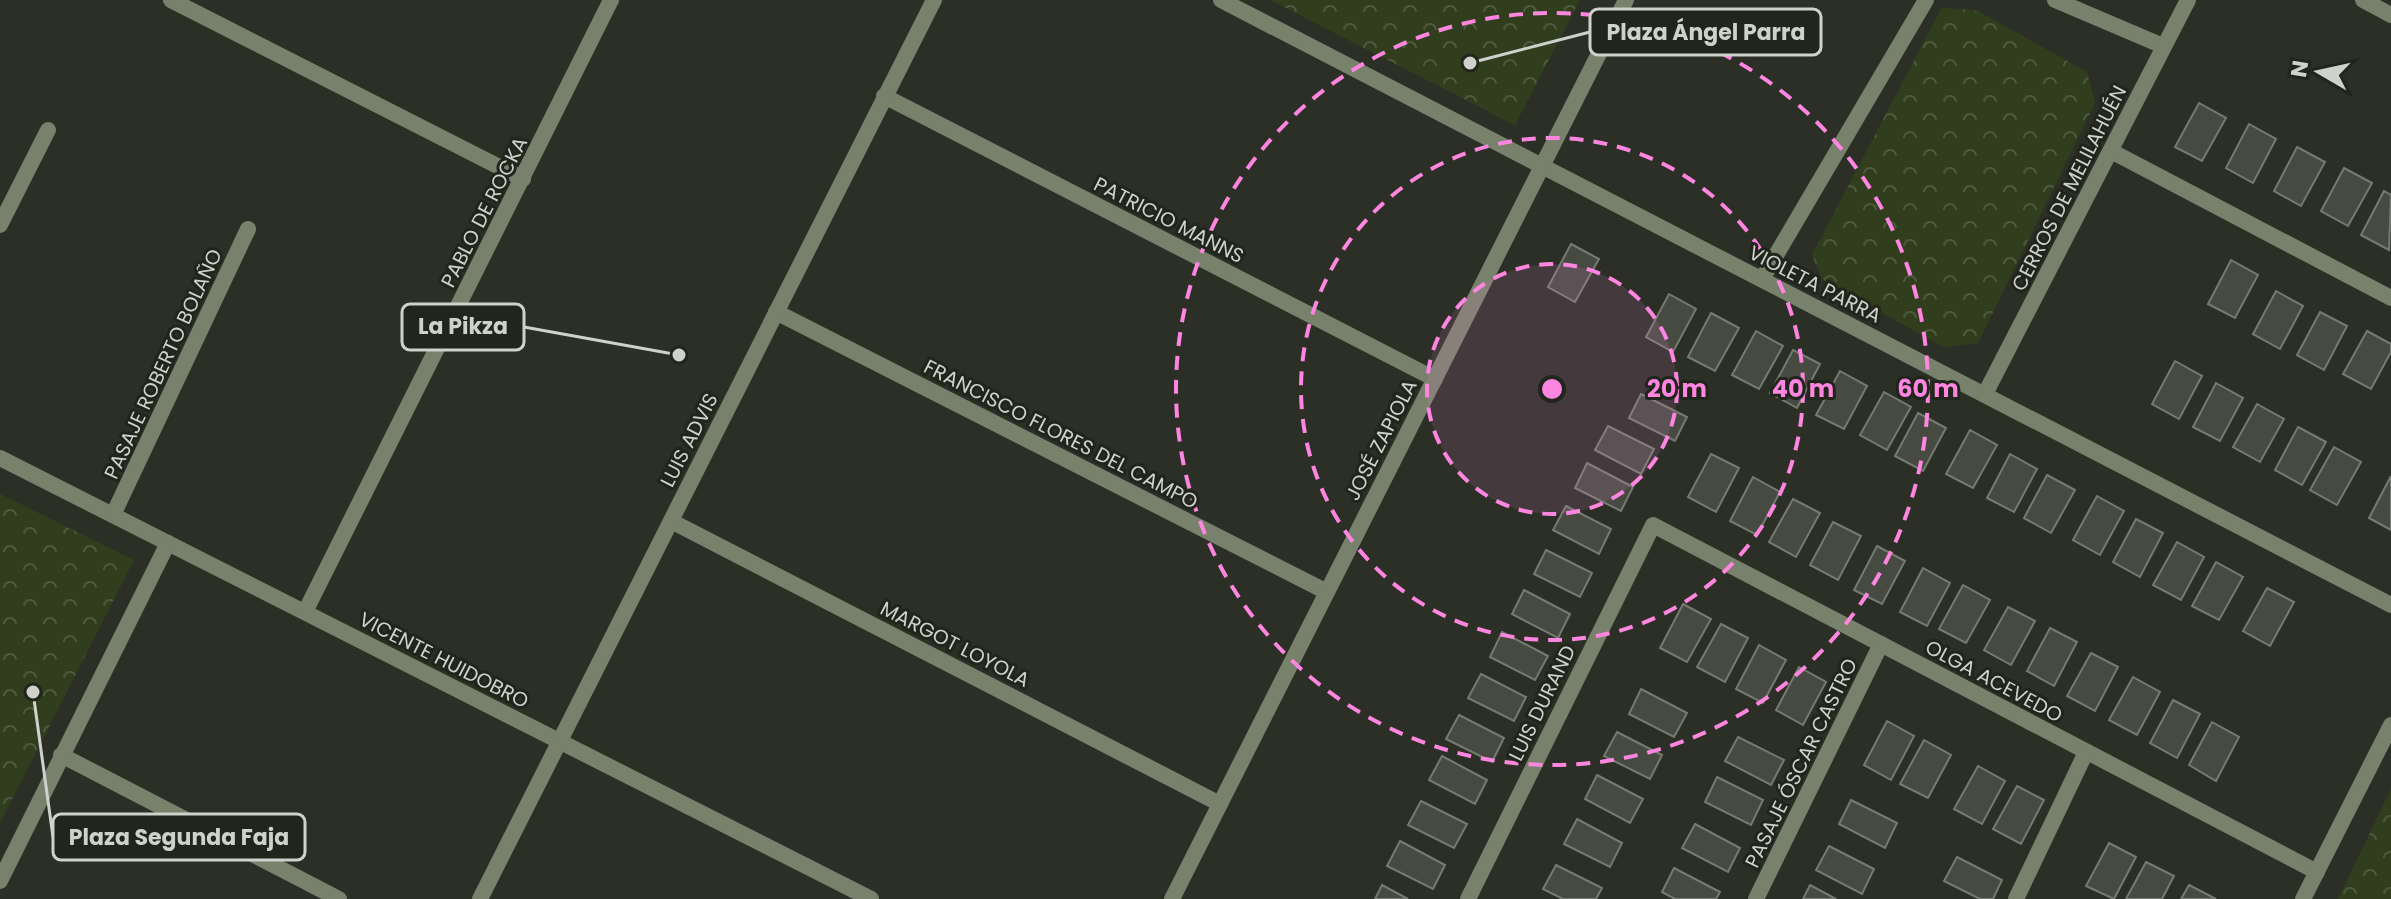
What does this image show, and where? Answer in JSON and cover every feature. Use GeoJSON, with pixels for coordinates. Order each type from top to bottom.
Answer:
{"type":"FeatureCollection","features":[{"type":"Feature","properties":{"kind":"street"},"geometry":{"type":"LineString","coordinates":[[171,0],[523,179]]}},
{"type":"Feature","properties":{"kind":"street","name":"PABLO DE ROCKA"},"geometry":{"type":"LineString","coordinates":[[305,612],[611,0]]}},
{"type":"Feature","properties":{"kind":"street","name":"LUIS ADVIS"},"geometry":{"type":"LineString","coordinates":[[480,899],[934,0]]}},
{"type":"Feature","properties":{"kind":"street","name":"VIOLETA PARRA"},"geometry":{"type":"LineString","coordinates":[[1221,0],[2391,605]]}},
{"type":"Feature","properties":{"kind":"street","name":"JOSÉ ZAPIOLA"},"geometry":{"type":"LineString","coordinates":[[1172,899],[1626,0]]}},
{"type":"Feature","properties":{"kind":"street"},"geometry":{"type":"LineString","coordinates":[[1762,279],[1926,0]]}},
{"type":"Feature","properties":{"kind":"street"},"geometry":{"type":"LineString","coordinates":[[2055,0],[2163,46]]}},
{"type":"Feature","properties":{"kind":"street","name":"CERROS DE MELILAHUÉN"},"geometry":{"type":"LineString","coordinates":[[1985,394],[2188,0]]}},
{"type":"Feature","properties":{"kind":"street"},"geometry":{"type":"LineString","coordinates":[[2363,0],[2391,15]]}},
{"type":"Feature","properties":{"kind":"street","name":"PATRICIO MANNS"},"geometry":{"type":"LineString","coordinates":[[884,96],[1435,379]]}},
{"type":"Feature","properties":{"kind":"street"},"geometry":{"type":"LineString","coordinates":[[0,225],[48,130]]}},
{"type":"Feature","properties":{"kind":"street"},"geometry":{"type":"LineString","coordinates":[[2111,151],[2391,298]]}},
{"type":"Feature","properties":{"kind":"street","name":"PASAJE ROBERTO BOLAÑO"},"geometry":{"type":"LineString","coordinates":[[113,515],[248,229]]}},
{"type":"Feature","properties":{"kind":"street","name":"FRANCISCO FLORES DEL CAMPO"},"geometry":{"type":"LineString","coordinates":[[776,312],[1327,592]]}},
{"type":"Feature","properties":{"kind":"street","name":"VICENTE HUIDOBRO"},"geometry":{"type":"LineString","coordinates":[[0,458],[871,899]]}},
{"type":"Feature","properties":{"kind":"street","name":"MARGOT LOYOLA"},"geometry":{"type":"LineString","coordinates":[[671,521],[1220,804]]}},
{"type":"Feature","properties":{"kind":"street","name":"OLGA ACEVEDO"},"geometry":{"type":"LineString","coordinates":[[1653,525],[2317,872]]}},
{"type":"Feature","properties":{"kind":"street","name":"LUIS DURAND"},"geometry":{"type":"LineString","coordinates":[[1468,899],[1653,525]]}},
{"type":"Feature","properties":{"kind":"street"},"geometry":{"type":"LineString","coordinates":[[0,881],[168,543]]}},
{"type":"Feature","properties":{"kind":"street","name":"PASAJE ÓSCAR CASTRO"},"geometry":{"type":"LineString","coordinates":[[1756,899],[1881,644]]}},
{"type":"Feature","properties":{"kind":"street"},"geometry":{"type":"LineString","coordinates":[[2303,899],[2391,725]]}},
{"type":"Feature","properties":{"kind":"street"},"geometry":{"type":"LineString","coordinates":[[2016,899],[2086,752]]}},
{"type":"Feature","properties":{"kind":"street"},"geometry":{"type":"LineString","coordinates":[[61,755],[339,899]]}},
{"type":"Feature","properties":{"kind":"green space"},"geometry":{"type":"Polygon","coordinates":[[[1270,0],[1580,0],[1515,125],[1270,0]]]}},
{"type":"Feature","properties":{"kind":"green space"},"geometry":{"type":"Polygon","coordinates":[[[1942,7],[1978,11],[2087,72],[2095,103],[1978,343],[1943,347],[1822,279],[1812,255],[1942,7]]]}},
{"type":"Feature","properties":{"kind":"green space"},"geometry":{"type":"Polygon","coordinates":[[[0,494],[134,560],[0,823],[0,494]]]}},
{"type":"Feature","properties":{"kind":"green space"},"geometry":{"type":"Polygon","coordinates":[[[2391,789],[2391,899],[2338,899],[2391,789]]]}},
{"type":"Feature","properties":{"kind":"building"},"geometry":{"type":"Polygon","coordinates":[[[2199,103],[2226,118],[2202,161],[2175,147],[2199,103]]]}},
{"type":"Feature","properties":{"kind":"building"},"geometry":{"type":"Polygon","coordinates":[[[2249,124],[2276,139],[2253,183],[2226,168],[2249,124]]]}},
{"type":"Feature","properties":{"kind":"building"},"geometry":{"type":"Polygon","coordinates":[[[2297,147],[2325,162],[2301,206],[2274,191],[2297,147]]]}},
{"type":"Feature","properties":{"kind":"building"},"geometry":{"type":"Polygon","coordinates":[[[2344,168],[2372,183],[2348,226],[2321,211],[2344,168]]]}},
{"type":"Feature","properties":{"kind":"building"},"geometry":{"type":"Polygon","coordinates":[[[2384,191],[2391,195],[2389,250],[2361,235],[2384,191]]]}},
{"type":"Feature","properties":{"kind":"building"},"geometry":{"type":"Polygon","coordinates":[[[1571,244],[1599,259],[1575,302],[1548,287],[1571,244]]]}},
{"type":"Feature","properties":{"kind":"building"},"geometry":{"type":"Polygon","coordinates":[[[2231,260],[2258,275],[2235,318],[2208,304],[2231,260]]]}},
{"type":"Feature","properties":{"kind":"building"},"geometry":{"type":"Polygon","coordinates":[[[2276,291],[2303,306],[2280,349],[2253,334],[2276,291]]]}},
{"type":"Feature","properties":{"kind":"building"},"geometry":{"type":"Polygon","coordinates":[[[1669,294],[1696,309],[1673,352],[1646,337],[1669,294]]]}},
{"type":"Feature","properties":{"kind":"building"},"geometry":{"type":"Polygon","coordinates":[[[2320,312],[2347,326],[2324,370],[2297,355],[2320,312]]]}},
{"type":"Feature","properties":{"kind":"building"},"geometry":{"type":"Polygon","coordinates":[[[1711,313],[1739,328],[1715,371],[1688,357],[1711,313]]]}},
{"type":"Feature","properties":{"kind":"building"},"geometry":{"type":"Polygon","coordinates":[[[1756,331],[1783,346],[1759,389],[1732,375],[1756,331]]]}},
{"type":"Feature","properties":{"kind":"building"},"geometry":{"type":"Polygon","coordinates":[[[2367,331],[2391,344],[2391,352],[2371,389],[2343,374],[2367,331]]]}},
{"type":"Feature","properties":{"kind":"building"},"geometry":{"type":"Polygon","coordinates":[[[1793,350],[1820,364],[1797,408],[1770,393],[1793,350]]]}},
{"type":"Feature","properties":{"kind":"building"},"geometry":{"type":"Polygon","coordinates":[[[2175,361],[2202,376],[2179,419],[2152,404],[2175,361]]]}},
{"type":"Feature","properties":{"kind":"building"},"geometry":{"type":"Polygon","coordinates":[[[1840,371],[1867,386],[1844,429],[1816,415],[1840,371]]]}},
{"type":"Feature","properties":{"kind":"building"},"geometry":{"type":"Polygon","coordinates":[[[2216,383],[2243,398],[2220,441],[2193,427],[2216,383]]]}},
{"type":"Feature","properties":{"kind":"building"},"geometry":{"type":"Polygon","coordinates":[[[1884,392],[1911,407],[1887,450],[1860,435],[1884,392]]]}},
{"type":"Feature","properties":{"kind":"building"},"geometry":{"type":"Polygon","coordinates":[[[1641,394],[1687,417],[1675,441],[1629,418],[1641,394]]]}},
{"type":"Feature","properties":{"kind":"building"},"geometry":{"type":"Polygon","coordinates":[[[2257,404],[2284,419],[2260,462],[2233,447],[2257,404]]]}},
{"type":"Feature","properties":{"kind":"building"},"geometry":{"type":"Polygon","coordinates":[[[1918,413],[1946,428],[1923,471],[1895,456],[1918,413]]]}},
{"type":"Feature","properties":{"kind":"building"},"geometry":{"type":"Polygon","coordinates":[[[1608,426],[1654,449],[1641,474],[1595,450],[1608,426]]]}},
{"type":"Feature","properties":{"kind":"building"},"geometry":{"type":"Polygon","coordinates":[[[2298,427],[2326,442],[2302,485],[2275,470],[2298,427]]]}},
{"type":"Feature","properties":{"kind":"building"},"geometry":{"type":"Polygon","coordinates":[[[1970,430],[1997,445],[1973,488],[1946,474],[1970,430]]]}},
{"type":"Feature","properties":{"kind":"building"},"geometry":{"type":"Polygon","coordinates":[[[2334,447],[2361,462],[2337,505],[2310,490],[2334,447]]]}},
{"type":"Feature","properties":{"kind":"building"},"geometry":{"type":"Polygon","coordinates":[[[1711,454],[1739,468],[1716,512],[1688,497],[1711,454]]]}},
{"type":"Feature","properties":{"kind":"building"},"geometry":{"type":"Polygon","coordinates":[[[2010,454],[2037,469],[2014,512],[1987,498],[2010,454]]]}},
{"type":"Feature","properties":{"kind":"building"},"geometry":{"type":"Polygon","coordinates":[[[1587,463],[1633,487],[1621,511],[1575,488],[1587,463]]]}},
{"type":"Feature","properties":{"kind":"building"},"geometry":{"type":"Polygon","coordinates":[[[2047,475],[2075,490],[2051,533],[2024,518],[2047,475]]]}},
{"type":"Feature","properties":{"kind":"building"},"geometry":{"type":"Polygon","coordinates":[[[2391,476],[2391,530],[2369,518],[2391,476]]]}},
{"type":"Feature","properties":{"kind":"building"},"geometry":{"type":"Polygon","coordinates":[[[1753,477],[1780,492],[1757,535],[1730,521],[1753,477]]]}},
{"type":"Feature","properties":{"kind":"building"},"geometry":{"type":"Polygon","coordinates":[[[2097,496],[2124,511],[2100,555],[2073,540],[2097,496]]]}},
{"type":"Feature","properties":{"kind":"building"},"geometry":{"type":"Polygon","coordinates":[[[1793,499],[1820,513],[1796,557],[1769,542],[1793,499]]]}},
{"type":"Feature","properties":{"kind":"building"},"geometry":{"type":"Polygon","coordinates":[[[1566,506],[1611,529],[1599,554],[1553,530],[1566,506]]]}},
{"type":"Feature","properties":{"kind":"building"},"geometry":{"type":"Polygon","coordinates":[[[2136,519],[2163,533],[2140,577],[2113,562],[2136,519]]]}},
{"type":"Feature","properties":{"kind":"building"},"geometry":{"type":"Polygon","coordinates":[[[1833,522],[1861,536],[1838,580],[1810,565],[1833,522]]]}},
{"type":"Feature","properties":{"kind":"building"},"geometry":{"type":"Polygon","coordinates":[[[2177,542],[2204,557],[2181,600],[2153,585],[2177,542]]]}},
{"type":"Feature","properties":{"kind":"building"},"geometry":{"type":"Polygon","coordinates":[[[1877,546],[1905,561],[1882,604],[1854,590],[1877,546]]]}},
{"type":"Feature","properties":{"kind":"building"},"geometry":{"type":"Polygon","coordinates":[[[1546,550],[1592,573],[1580,597],[1534,574],[1546,550]]]}},
{"type":"Feature","properties":{"kind":"building"},"geometry":{"type":"Polygon","coordinates":[[[2216,562],[2243,577],[2219,620],[2192,606],[2216,562]]]}},
{"type":"Feature","properties":{"kind":"building"},"geometry":{"type":"Polygon","coordinates":[[[1923,568],[1950,583],[1927,626],[1900,612],[1923,568]]]}},
{"type":"Feature","properties":{"kind":"building"},"geometry":{"type":"Polygon","coordinates":[[[1963,585],[1990,600],[1966,643],[1939,629],[1963,585]]]}},
{"type":"Feature","properties":{"kind":"building"},"geometry":{"type":"Polygon","coordinates":[[[2267,588],[2294,602],[2270,646],[2243,631],[2267,588]]]}},
{"type":"Feature","properties":{"kind":"building"},"geometry":{"type":"Polygon","coordinates":[[[1524,590],[1570,614],[1558,638],[1512,614],[1524,590]]]}},
{"type":"Feature","properties":{"kind":"building"},"geometry":{"type":"Polygon","coordinates":[[[1683,604],[1711,619],[1687,662],[1660,648],[1683,604]]]}},
{"type":"Feature","properties":{"kind":"building"},"geometry":{"type":"Polygon","coordinates":[[[2008,607],[2035,621],[2011,665],[1984,650],[2008,607]]]}},
{"type":"Feature","properties":{"kind":"building"},"geometry":{"type":"Polygon","coordinates":[[[1721,624],[1748,638],[1725,682],[1697,667],[1721,624]]]}},
{"type":"Feature","properties":{"kind":"building"},"geometry":{"type":"Polygon","coordinates":[[[2050,628],[2077,642],[2054,686],[2027,671],[2050,628]]]}},
{"type":"Feature","properties":{"kind":"building"},"geometry":{"type":"Polygon","coordinates":[[[1502,632],[1548,656],[1535,680],[1490,657],[1502,632]]]}},
{"type":"Feature","properties":{"kind":"building"},"geometry":{"type":"Polygon","coordinates":[[[1759,645],[1786,660],[1763,703],[1736,689],[1759,645]]]}},
{"type":"Feature","properties":{"kind":"building"},"geometry":{"type":"Polygon","coordinates":[[[2091,653],[2118,667],[2095,711],[2067,696],[2091,653]]]}},
{"type":"Feature","properties":{"kind":"building"},"geometry":{"type":"Polygon","coordinates":[[[1799,667],[1826,682],[1803,725],[1776,710],[1799,667]]]}},
{"type":"Feature","properties":{"kind":"building"},"geometry":{"type":"Polygon","coordinates":[[[1481,674],[1526,697],[1514,721],[1468,698],[1481,674]]]}},
{"type":"Feature","properties":{"kind":"building"},"geometry":{"type":"Polygon","coordinates":[[[2133,677],[2160,692],[2137,735],[2109,720],[2133,677]]]}},
{"type":"Feature","properties":{"kind":"building"},"geometry":{"type":"Polygon","coordinates":[[[1641,689],[1687,713],[1674,737],[1629,714],[1641,689]]]}},
{"type":"Feature","properties":{"kind":"building"},"geometry":{"type":"Polygon","coordinates":[[[2173,700],[2200,714],[2177,758],[2150,743],[2173,700]]]}},
{"type":"Feature","properties":{"kind":"building"},"geometry":{"type":"Polygon","coordinates":[[[1459,715],[1504,738],[1492,762],[1446,739],[1459,715]]]}},
{"type":"Feature","properties":{"kind":"building"},"geometry":{"type":"Polygon","coordinates":[[[1887,721],[1914,736],[1891,780],[1864,765],[1887,721]]]}},
{"type":"Feature","properties":{"kind":"building"},"geometry":{"type":"Polygon","coordinates":[[[2212,722],[2239,737],[2216,781],[2189,765],[2212,722]]]}},
{"type":"Feature","properties":{"kind":"building"},"geometry":{"type":"Polygon","coordinates":[[[1617,732],[1662,755],[1650,779],[1604,756],[1617,732]]]}},
{"type":"Feature","properties":{"kind":"building"},"geometry":{"type":"Polygon","coordinates":[[[1738,737],[1784,760],[1771,785],[1725,761],[1738,737]]]}},
{"type":"Feature","properties":{"kind":"building"},"geometry":{"type":"Polygon","coordinates":[[[1924,740],[1951,755],[1928,798],[1900,784],[1924,740]]]}},
{"type":"Feature","properties":{"kind":"building"},"geometry":{"type":"Polygon","coordinates":[[[1442,756],[1487,780],[1475,804],[1429,780],[1442,756]]]}},
{"type":"Feature","properties":{"kind":"building"},"geometry":{"type":"Polygon","coordinates":[[[1978,766],[2005,781],[1982,824],[1954,809],[1978,766]]]}},
{"type":"Feature","properties":{"kind":"building"},"geometry":{"type":"Polygon","coordinates":[[[1597,775],[1643,799],[1630,823],[1585,799],[1597,775]]]}},
{"type":"Feature","properties":{"kind":"building"},"geometry":{"type":"Polygon","coordinates":[[[1717,777],[1763,800],[1751,825],[1705,802],[1717,777]]]}},
{"type":"Feature","properties":{"kind":"building"},"geometry":{"type":"Polygon","coordinates":[[[2017,786],[2044,800],[2021,844],[1993,829],[2017,786]]]}},
{"type":"Feature","properties":{"kind":"building"},"geometry":{"type":"Polygon","coordinates":[[[1851,800],[1897,823],[1885,848],[1839,824],[1851,800]]]}},
{"type":"Feature","properties":{"kind":"building"},"geometry":{"type":"Polygon","coordinates":[[[1421,801],[1467,824],[1454,848],[1408,825],[1421,801]]]}},
{"type":"Feature","properties":{"kind":"building"},"geometry":{"type":"Polygon","coordinates":[[[1577,819],[1622,843],[1610,867],[1564,844],[1577,819]]]}},
{"type":"Feature","properties":{"kind":"building"},"geometry":{"type":"Polygon","coordinates":[[[1695,824],[1740,848],[1728,872],[1682,848],[1695,824]]]}},
{"type":"Feature","properties":{"kind":"building"},"geometry":{"type":"Polygon","coordinates":[[[1400,841],[1445,865],[1433,889],[1387,866],[1400,841]]]}},
{"type":"Feature","properties":{"kind":"building"},"geometry":{"type":"Polygon","coordinates":[[[2109,843],[2136,857],[2114,899],[2086,886],[2109,843]]]}},
{"type":"Feature","properties":{"kind":"building"},"geometry":{"type":"Polygon","coordinates":[[[1829,846],[1874,869],[1862,894],[1816,870],[1829,846]]]}},
{"type":"Feature","properties":{"kind":"building"},"geometry":{"type":"Polygon","coordinates":[[[1957,857],[2002,880],[1993,899],[1980,899],[1944,881],[1957,857]]]}},
{"type":"Feature","properties":{"kind":"building"},"geometry":{"type":"Polygon","coordinates":[[[2146,862],[2174,876],[2162,899],[2126,899],[2146,862]]]}},
{"type":"Feature","properties":{"kind":"building"},"geometry":{"type":"Polygon","coordinates":[[[1556,865],[1602,888],[1596,899],[1563,899],[1543,889],[1556,865]]]}},
{"type":"Feature","properties":{"kind":"building"},"geometry":{"type":"Polygon","coordinates":[[[1674,868],[1720,892],[1716,899],[1675,899],[1662,892],[1674,868]]]}},
{"type":"Feature","properties":{"kind":"building"},"geometry":{"type":"Polygon","coordinates":[[[1382,885],[1408,899],[1375,899],[1382,885]]]}},
{"type":"Feature","properties":{"kind":"building"},"geometry":{"type":"Polygon","coordinates":[[[1810,885],[1836,899],[1803,899],[1810,885]]]}},
{"type":"Feature","properties":{"kind":"building"},"geometry":{"type":"Polygon","coordinates":[[[2189,885],[2216,899],[2181,899],[2189,885]]]}},
{"type":"Feature","properties":{"kind":"place","name":"Plaza Ángel Parra"},"geometry":{"type":"Point","coordinates":[1470,63]}},
{"type":"Feature","properties":{"kind":"place","name":"La Pikza"},"geometry":{"type":"Point","coordinates":[679,355]}},
{"type":"Feature","properties":{"kind":"place","name":"Plaza Segunda Faja"},"geometry":{"type":"Point","coordinates":[33,692]}}]}
